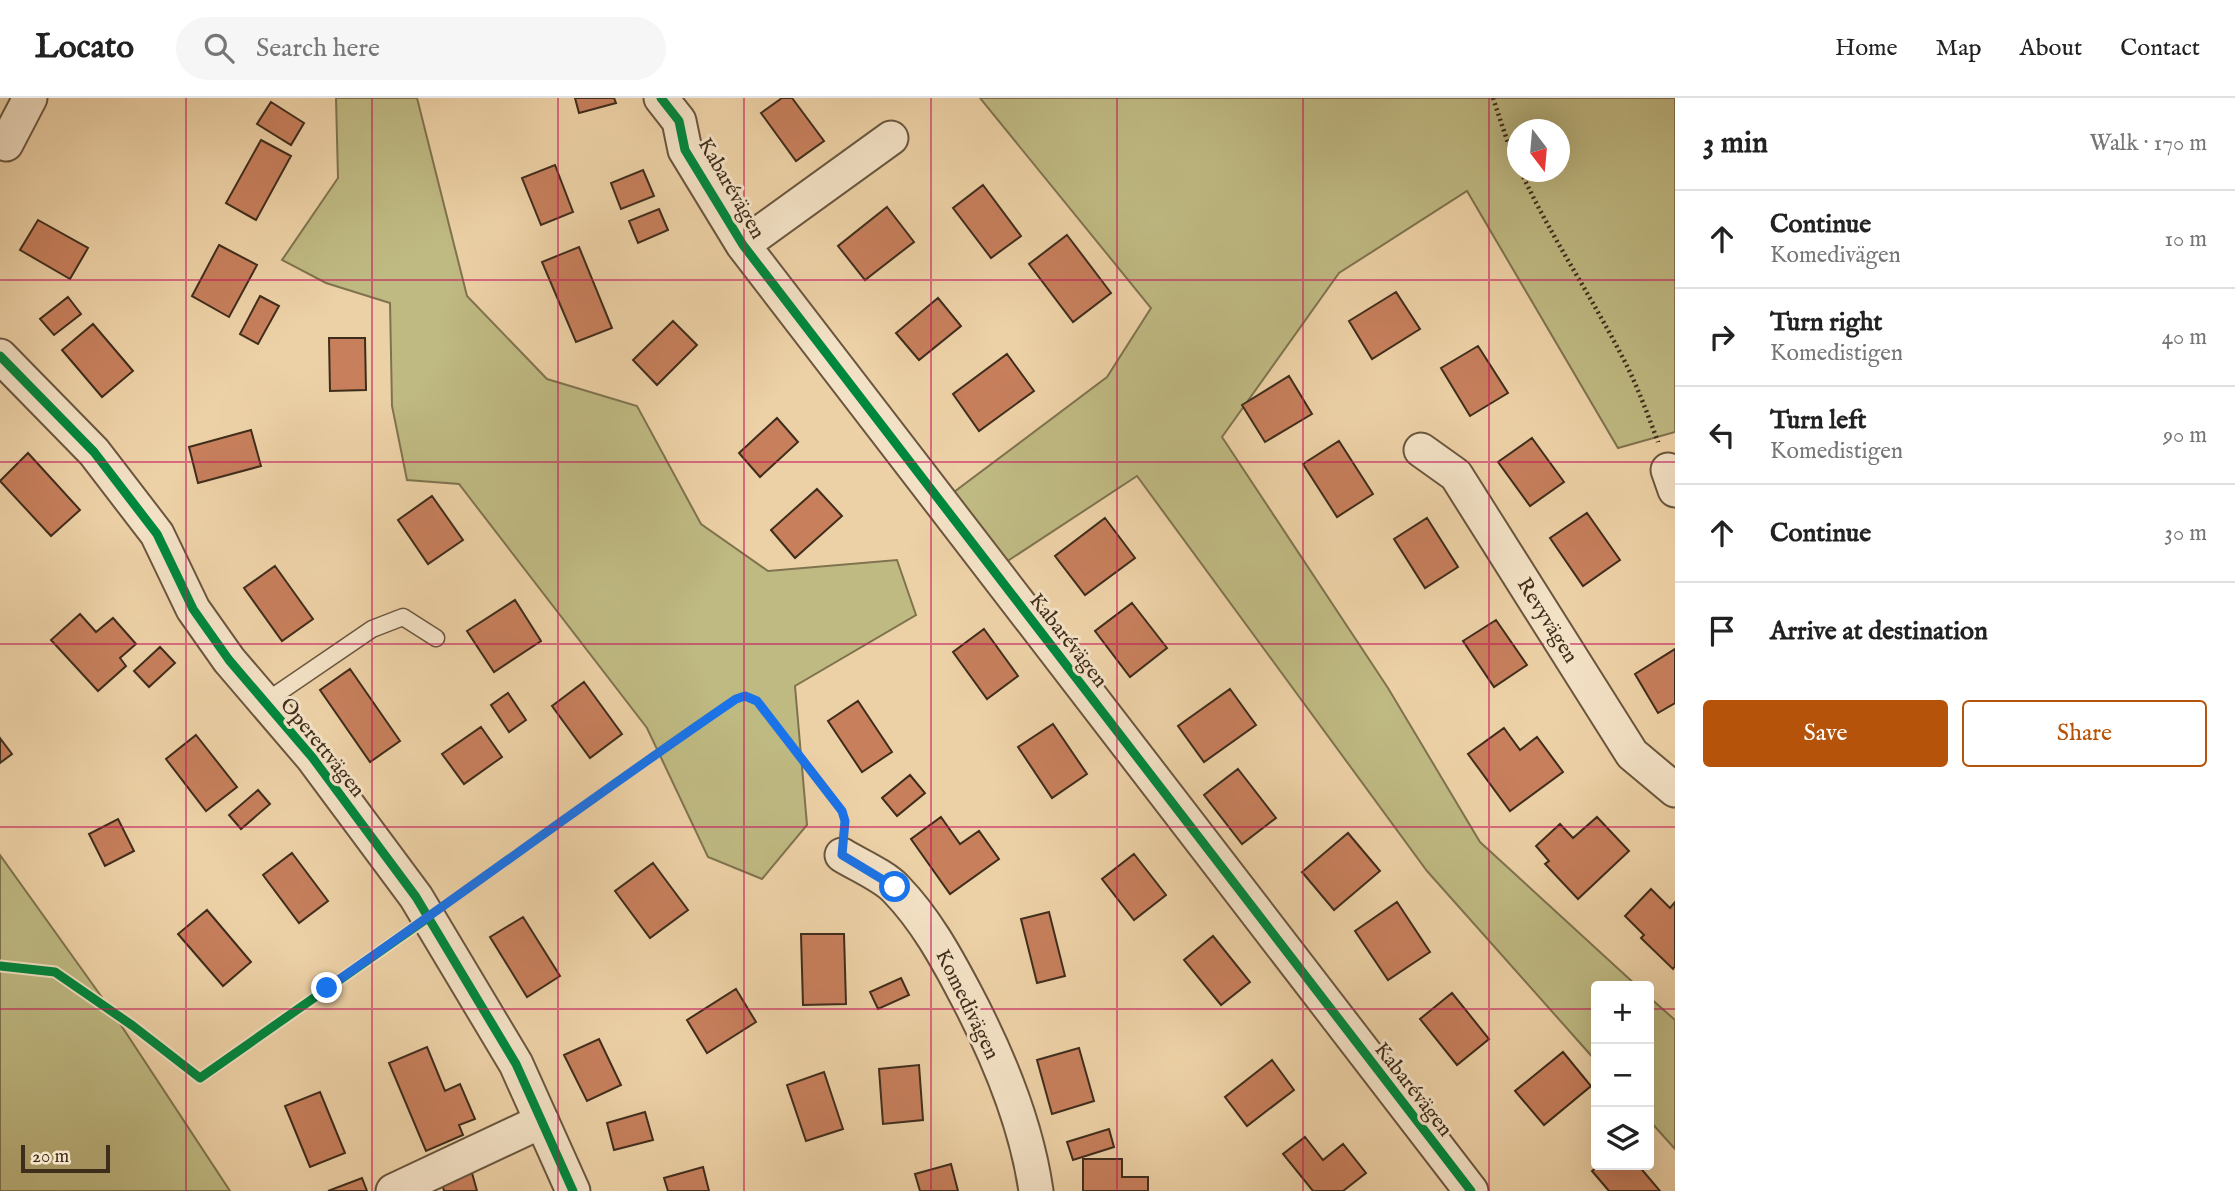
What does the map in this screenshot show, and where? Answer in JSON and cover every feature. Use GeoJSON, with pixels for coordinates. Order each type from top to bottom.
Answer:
{"type":"FeatureCollection","features":[{"type":"Feature","properties":{"kind":"street"},"geometry":{"type":"LineString","coordinates":[[6,144],[30,98]]}},
{"type":"Feature","properties":{"kind":"street","name":"Kabarévägen"},"geometry":{"type":"LineString","coordinates":[[660,98],[679,121],[685,150],[743,244],[1471,1191]]}},
{"type":"Feature","properties":{"kind":"street","name":"Kabarévägen"},"geometry":{"type":"LineString","coordinates":[[743,244],[891,138]]}},
{"type":"Feature","properties":{"kind":"street","name":"Operettvägen"},"geometry":{"type":"LineString","coordinates":[[0,356],[94,452],[157,534],[192,609],[229,660],[312,757],[429,917],[516,1064],[573,1191]]}},
{"type":"Feature","properties":{"kind":"street","name":"Revyvägen"},"geometry":{"type":"LineString","coordinates":[[1421,450],[1456,475],[1632,754],[1675,790]]}},
{"type":"Feature","properties":{"kind":"street","name":"Komedivägen"},"geometry":{"type":"LineString","coordinates":[[842,855],[895,887],[940,944],[1009,1087],[1032,1167],[1036,1191]]}},
{"type":"Feature","properties":{"kind":"street"},"geometry":{"type":"LineString","coordinates":[[393,1191],[542,1121]]}},
{"type":"Feature","properties":{"kind":"lane"},"geometry":{"type":"LineString","coordinates":[[265,702],[372,629],[403,617],[436,638]]}},
{"type":"Feature","properties":{"kind":"path"},"geometry":{"type":"LineString","coordinates":[[1493,98],[1507,141]]}},
{"type":"Feature","properties":{"kind":"path"},"geometry":{"type":"LineString","coordinates":[[1526,182],[1625,363],[1643,403],[1671,480]]}},
{"type":"Feature","properties":{"kind":"path"},"geometry":{"type":"LineString","coordinates":[[429,917],[639,765],[736,699],[745,696],[757,701],[772,718],[842,811],[845,821],[842,855]]}},
{"type":"Feature","properties":{"kind":"shaded area"},"geometry":{"type":"Polygon","coordinates":[[[336,98],[417,98],[467,296],[547,379],[637,406],[701,524],[768,571],[897,560],[916,615],[795,686],[807,825],[762,879],[708,857],[647,728],[459,484],[407,480],[392,406],[390,303],[326,283],[282,260],[338,178],[336,98]]]}},
{"type":"Feature","properties":{"kind":"shaded area"},"geometry":{"type":"Polygon","coordinates":[[[980,98],[1675,98],[1675,432],[1618,448],[1467,191],[1339,273],[1222,437],[1388,688],[1480,842],[1632,981],[1591,981],[1591,1055],[1427,871],[1137,476],[1003,564],[950,495],[1107,377],[1151,308],[980,98]]]}},
{"type":"Feature","properties":{"kind":"shaded area"},"geometry":{"type":"Polygon","coordinates":[[[0,855],[111,1010],[230,1191],[0,1191],[0,855]]]}},
{"type":"Feature","properties":{"kind":"shaded area"},"geometry":{"type":"Polygon","coordinates":[[[1654,1001],[1675,1020],[1675,1149],[1654,1126],[1654,1001]]]}},
{"type":"Feature","properties":{"kind":"building"},"geometry":{"type":"Polygon","coordinates":[[[575,98],[614,98],[616,103],[579,113],[575,98]]]}},
{"type":"Feature","properties":{"kind":"building"},"geometry":{"type":"Polygon","coordinates":[[[782,98],[792,98],[824,141],[796,161],[761,113],[782,98]]]}},
{"type":"Feature","properties":{"kind":"building"},"geometry":{"type":"Polygon","coordinates":[[[271,102],[304,123],[291,145],[257,124],[271,102]]]}},
{"type":"Feature","properties":{"kind":"building"},"geometry":{"type":"Polygon","coordinates":[[[261,140],[291,156],[256,220],[226,203],[261,140]]]}},
{"type":"Feature","properties":{"kind":"building"},"geometry":{"type":"Polygon","coordinates":[[[555,165],[573,212],[541,225],[522,178],[555,165]]]}},
{"type":"Feature","properties":{"kind":"building"},"geometry":{"type":"Polygon","coordinates":[[[643,170],[654,196],[621,209],[611,183],[643,170]]]}},
{"type":"Feature","properties":{"kind":"building"},"geometry":{"type":"Polygon","coordinates":[[[983,185],[1021,236],[991,258],[953,208],[983,185]]]}},
{"type":"Feature","properties":{"kind":"building"},"geometry":{"type":"Polygon","coordinates":[[[887,207],[914,242],[865,280],[838,246],[887,207]]]}},
{"type":"Feature","properties":{"kind":"building"},"geometry":{"type":"Polygon","coordinates":[[[659,209],[668,230],[638,243],[629,221],[659,209]]]}},
{"type":"Feature","properties":{"kind":"building"},"geometry":{"type":"Polygon","coordinates":[[[38,220],[88,248],[70,279],[20,250],[38,220]]]}},
{"type":"Feature","properties":{"kind":"building"},"geometry":{"type":"Polygon","coordinates":[[[1067,235],[1111,293],[1073,322],[1029,264],[1067,235]]]}},
{"type":"Feature","properties":{"kind":"building"},"geometry":{"type":"Polygon","coordinates":[[[219,245],[257,265],[229,317],[192,296],[219,245]]]}},
{"type":"Feature","properties":{"kind":"building"},"geometry":{"type":"Polygon","coordinates":[[[579,247],[612,328],[576,342],[542,262],[579,247]]]}},
{"type":"Feature","properties":{"kind":"building"},"geometry":{"type":"Polygon","coordinates":[[[1396,292],[1420,329],[1372,359],[1349,321],[1396,292]]]}},
{"type":"Feature","properties":{"kind":"building"},"geometry":{"type":"Polygon","coordinates":[[[260,296],[279,306],[258,344],[240,334],[260,296]]]}},
{"type":"Feature","properties":{"kind":"building"},"geometry":{"type":"Polygon","coordinates":[[[68,297],[81,314],[54,335],[40,319],[68,297]]]}},
{"type":"Feature","properties":{"kind":"building"},"geometry":{"type":"Polygon","coordinates":[[[938,298],[961,326],[919,360],[896,333],[938,298]]]}},
{"type":"Feature","properties":{"kind":"building"},"geometry":{"type":"Polygon","coordinates":[[[673,321],[697,345],[657,385],[633,360],[673,321]]]}},
{"type":"Feature","properties":{"kind":"building"},"geometry":{"type":"Polygon","coordinates":[[[93,324],[133,371],[102,397],[62,350],[93,324]]]}},
{"type":"Feature","properties":{"kind":"building"},"geometry":{"type":"Polygon","coordinates":[[[329,338],[365,338],[366,390],[330,391],[329,338]]]}},
{"type":"Feature","properties":{"kind":"building"},"geometry":{"type":"Polygon","coordinates":[[[1478,346],[1508,393],[1470,416],[1441,368],[1478,346]]]}},
{"type":"Feature","properties":{"kind":"building"},"geometry":{"type":"Polygon","coordinates":[[[1007,354],[1034,391],[979,431],[953,394],[1007,354]]]}},
{"type":"Feature","properties":{"kind":"building"},"geometry":{"type":"Polygon","coordinates":[[[1289,376],[1312,414],[1265,442],[1242,405],[1289,376]]]}},
{"type":"Feature","properties":{"kind":"building"},"geometry":{"type":"Polygon","coordinates":[[[777,418],[798,442],[760,477],[739,453],[777,418]]]}},
{"type":"Feature","properties":{"kind":"building"},"geometry":{"type":"Polygon","coordinates":[[[251,430],[261,466],[198,483],[189,447],[251,430]]]}},
{"type":"Feature","properties":{"kind":"building"},"geometry":{"type":"Polygon","coordinates":[[[1532,438],[1564,482],[1530,506],[1498,462],[1532,438]]]}},
{"type":"Feature","properties":{"kind":"building"},"geometry":{"type":"Polygon","coordinates":[[[1339,441],[1373,494],[1337,517],[1303,464],[1339,441]]]}},
{"type":"Feature","properties":{"kind":"building"},"geometry":{"type":"Polygon","coordinates":[[[28,453],[80,510],[51,536],[0,481],[28,453]]]}},
{"type":"Feature","properties":{"kind":"building"},"geometry":{"type":"Polygon","coordinates":[[[817,489],[842,516],[795,558],[771,530],[817,489]]]}},
{"type":"Feature","properties":{"kind":"building"},"geometry":{"type":"Polygon","coordinates":[[[432,496],[463,540],[428,564],[398,520],[432,496]]]}},
{"type":"Feature","properties":{"kind":"building"},"geometry":{"type":"Polygon","coordinates":[[[1587,513],[1620,560],[1583,586],[1550,538],[1587,513]]]}},
{"type":"Feature","properties":{"kind":"building"},"geometry":{"type":"Polygon","coordinates":[[[1105,518],[1135,558],[1085,595],[1055,556],[1105,518]]]}},
{"type":"Feature","properties":{"kind":"building"},"geometry":{"type":"Polygon","coordinates":[[[1427,518],[1458,567],[1425,588],[1394,539],[1427,518]]]}},
{"type":"Feature","properties":{"kind":"building"},"geometry":{"type":"Polygon","coordinates":[[[275,566],[313,619],[282,641],[244,588],[275,566]]]}},
{"type":"Feature","properties":{"kind":"building"},"geometry":{"type":"Polygon","coordinates":[[[515,600],[541,641],[494,672],[467,631],[515,600]]]}},
{"type":"Feature","properties":{"kind":"building"},"geometry":{"type":"Polygon","coordinates":[[[1132,603],[1167,648],[1130,677],[1095,631],[1132,603]]]}},
{"type":"Feature","properties":{"kind":"building"},"geometry":{"type":"Polygon","coordinates":[[[80,614],[96,632],[113,618],[136,644],[120,658],[126,666],[98,691],[51,640],[80,614]]]}},
{"type":"Feature","properties":{"kind":"building"},"geometry":{"type":"Polygon","coordinates":[[[1496,620],[1527,665],[1494,687],[1463,641],[1496,620]]]}},
{"type":"Feature","properties":{"kind":"building"},"geometry":{"type":"Polygon","coordinates":[[[984,629],[1018,676],[987,699],[953,652],[984,629]]]}},
{"type":"Feature","properties":{"kind":"building"},"geometry":{"type":"Polygon","coordinates":[[[160,647],[175,663],[149,687],[134,671],[160,647]]]}},
{"type":"Feature","properties":{"kind":"building"},"geometry":{"type":"Polygon","coordinates":[[[1675,649],[1675,703],[1658,713],[1635,674],[1675,649]]]}},
{"type":"Feature","properties":{"kind":"building"},"geometry":{"type":"Polygon","coordinates":[[[350,669],[400,741],[370,762],[320,690],[350,669]]]}},
{"type":"Feature","properties":{"kind":"building"},"geometry":{"type":"Polygon","coordinates":[[[584,682],[622,734],[590,758],[552,706],[584,682]]]}},
{"type":"Feature","properties":{"kind":"building"},"geometry":{"type":"Polygon","coordinates":[[[1230,689],[1256,725],[1204,762],[1178,726],[1230,689]]]}},
{"type":"Feature","properties":{"kind":"building"},"geometry":{"type":"Polygon","coordinates":[[[508,693],[526,720],[509,732],[491,705],[508,693]]]}},
{"type":"Feature","properties":{"kind":"building"},"geometry":{"type":"Polygon","coordinates":[[[858,701],[892,752],[862,772],[828,721],[858,701]]]}},
{"type":"Feature","properties":{"kind":"building"},"geometry":{"type":"Polygon","coordinates":[[[1053,724],[1087,774],[1052,798],[1018,747],[1053,724]]]}},
{"type":"Feature","properties":{"kind":"building"},"geometry":{"type":"Polygon","coordinates":[[[481,727],[502,757],[464,784],[442,754],[481,727]]]}},
{"type":"Feature","properties":{"kind":"building"},"geometry":{"type":"Polygon","coordinates":[[[1504,728],[1520,750],[1537,737],[1563,772],[1510,811],[1468,754],[1504,728]]]}},
{"type":"Feature","properties":{"kind":"building"},"geometry":{"type":"Polygon","coordinates":[[[196,735],[237,787],[206,811],[166,759],[196,735]]]}},
{"type":"Feature","properties":{"kind":"building"},"geometry":{"type":"Polygon","coordinates":[[[0,738],[12,754],[0,763],[0,738]]]}},
{"type":"Feature","properties":{"kind":"building"},"geometry":{"type":"Polygon","coordinates":[[[1238,769],[1276,818],[1242,844],[1204,795],[1238,769]]]}},
{"type":"Feature","properties":{"kind":"building"},"geometry":{"type":"Polygon","coordinates":[[[910,775],[925,793],[897,816],[882,798],[910,775]]]}},
{"type":"Feature","properties":{"kind":"building"},"geometry":{"type":"Polygon","coordinates":[[[258,790],[270,804],[241,829],[229,815],[258,790]]]}},
{"type":"Feature","properties":{"kind":"building"},"geometry":{"type":"Polygon","coordinates":[[[941,817],[960,844],[979,831],[999,859],[950,894],[911,839],[941,817]]]}},
{"type":"Feature","properties":{"kind":"building"},"geometry":{"type":"Polygon","coordinates":[[[1597,817],[1629,851],[1578,899],[1545,864],[1549,861],[1536,846],[1560,824],[1573,838],[1597,817]]]}},
{"type":"Feature","properties":{"kind":"building"},"geometry":{"type":"Polygon","coordinates":[[[118,819],[134,851],[105,866],[89,834],[118,819]]]}},
{"type":"Feature","properties":{"kind":"building"},"geometry":{"type":"Polygon","coordinates":[[[1348,833],[1380,871],[1334,910],[1302,872],[1348,833]]]}},
{"type":"Feature","properties":{"kind":"building"},"geometry":{"type":"Polygon","coordinates":[[[292,853],[328,901],[299,923],[263,875],[292,853]]]}},
{"type":"Feature","properties":{"kind":"building"},"geometry":{"type":"Polygon","coordinates":[[[1134,854],[1166,895],[1134,920],[1102,879],[1134,854]]]}},
{"type":"Feature","properties":{"kind":"building"},"geometry":{"type":"Polygon","coordinates":[[[653,863],[688,910],[650,938],[615,891],[653,863]]]}},
{"type":"Feature","properties":{"kind":"building"},"geometry":{"type":"Polygon","coordinates":[[[1651,889],[1670,908],[1675,902],[1673,969],[1641,938],[1644,935],[1625,916],[1651,889]]]}},
{"type":"Feature","properties":{"kind":"building"},"geometry":{"type":"Polygon","coordinates":[[[1397,902],[1430,952],[1388,980],[1355,931],[1397,902]]]}},
{"type":"Feature","properties":{"kind":"building"},"geometry":{"type":"Polygon","coordinates":[[[207,910],[251,962],[223,986],[178,934],[207,910]]]}},
{"type":"Feature","properties":{"kind":"building"},"geometry":{"type":"Polygon","coordinates":[[[1049,912],[1065,976],[1037,983],[1021,919],[1049,912]]]}},
{"type":"Feature","properties":{"kind":"building"},"geometry":{"type":"Polygon","coordinates":[[[523,917],[560,976],[527,997],[490,937],[523,917]]]}},
{"type":"Feature","properties":{"kind":"building"},"geometry":{"type":"Polygon","coordinates":[[[801,934],[844,934],[846,1004],[803,1005],[801,934]]]}},
{"type":"Feature","properties":{"kind":"building"},"geometry":{"type":"Polygon","coordinates":[[[1213,936],[1250,982],[1221,1005],[1184,960],[1213,936]]]}},
{"type":"Feature","properties":{"kind":"building"},"geometry":{"type":"Polygon","coordinates":[[[901,978],[909,995],[878,1009],[870,992],[901,978]]]}},
{"type":"Feature","properties":{"kind":"building"},"geometry":{"type":"Polygon","coordinates":[[[736,989],[756,1022],[707,1053],[687,1020],[736,989]]]}},
{"type":"Feature","properties":{"kind":"building"},"geometry":{"type":"Polygon","coordinates":[[[1452,993],[1489,1039],[1457,1065],[1420,1019],[1452,993]]]}},
{"type":"Feature","properties":{"kind":"building"},"geometry":{"type":"Polygon","coordinates":[[[599,1039],[621,1085],[587,1101],[564,1055],[599,1039]]]}},
{"type":"Feature","properties":{"kind":"building"},"geometry":{"type":"Polygon","coordinates":[[[427,1047],[445,1091],[460,1084],[475,1119],[459,1125],[463,1135],[426,1151],[389,1063],[427,1047]]]}},
{"type":"Feature","properties":{"kind":"building"},"geometry":{"type":"Polygon","coordinates":[[[1079,1048],[1094,1101],[1052,1114],[1037,1060],[1079,1048]]]}},
{"type":"Feature","properties":{"kind":"building"},"geometry":{"type":"Polygon","coordinates":[[[1563,1052],[1591,1086],[1544,1125],[1515,1091],[1563,1052]]]}},
{"type":"Feature","properties":{"kind":"building"},"geometry":{"type":"Polygon","coordinates":[[[1272,1060],[1294,1090],[1247,1126],[1225,1097],[1272,1060]]]}},
{"type":"Feature","properties":{"kind":"building"},"geometry":{"type":"Polygon","coordinates":[[[919,1065],[923,1120],[883,1124],[879,1069],[919,1065]]]}},
{"type":"Feature","properties":{"kind":"building"},"geometry":{"type":"Polygon","coordinates":[[[824,1072],[843,1129],[806,1141],[787,1085],[824,1072]]]}},
{"type":"Feature","properties":{"kind":"building"},"geometry":{"type":"Polygon","coordinates":[[[320,1092],[345,1153],[310,1167],[285,1106],[320,1092]]]}},
{"type":"Feature","properties":{"kind":"building"},"geometry":{"type":"Polygon","coordinates":[[[645,1112],[653,1140],[614,1150],[607,1123],[645,1112]]]}},
{"type":"Feature","properties":{"kind":"building"},"geometry":{"type":"Polygon","coordinates":[[[1109,1129],[1114,1147],[1073,1160],[1067,1142],[1109,1129]]]}},
{"type":"Feature","properties":{"kind":"building"},"geometry":{"type":"Polygon","coordinates":[[[1305,1137],[1323,1160],[1343,1144],[1366,1173],[1343,1191],[1313,1191],[1283,1154],[1305,1137]]]}},
{"type":"Feature","properties":{"kind":"building"},"geometry":{"type":"Polygon","coordinates":[[[1083,1159],[1122,1159],[1122,1177],[1148,1177],[1148,1191],[1083,1191],[1083,1159]]]}},
{"type":"Feature","properties":{"kind":"building"},"geometry":{"type":"Polygon","coordinates":[[[951,1164],[958,1191],[920,1191],[915,1174],[951,1164]]]}},
{"type":"Feature","properties":{"kind":"building"},"geometry":{"type":"Polygon","coordinates":[[[703,1167],[709,1191],[668,1191],[664,1178],[703,1167]]]}},
{"type":"Feature","properties":{"kind":"building"},"geometry":{"type":"Polygon","coordinates":[[[1642,1170],[1660,1191],[1609,1191],[1592,1171],[1642,1170]]]}},
{"type":"Feature","properties":{"kind":"building"},"geometry":{"type":"Polygon","coordinates":[[[472,1173],[477,1191],[444,1191],[442,1183],[472,1173]]]}},
{"type":"Feature","properties":{"kind":"building"},"geometry":{"type":"Polygon","coordinates":[[[362,1178],[367,1191],[328,1191],[362,1178]]]}},
{"type":"Feature","properties":{"kind":"cycle path"},"geometry":{"type":"LineString","coordinates":[[661,98],[679,121],[685,150],[743,245],[1471,1191]]}},
{"type":"Feature","properties":{"kind":"cycle path"},"geometry":{"type":"LineString","coordinates":[[0,356],[94,452],[157,534],[193,609],[229,660],[312,757],[416,897],[516,1064],[573,1191]]}},
{"type":"Feature","properties":{"kind":"cycle path"},"geometry":{"type":"LineString","coordinates":[[0,966],[55,972],[133,1026],[200,1078],[429,917]]}},
{"type":"Feature","properties":{"kind":"route"},"geometry":{"type":"LineString","coordinates":[[327,988],[639,765],[736,699],[745,696],[757,701],[772,718],[842,811],[845,821],[842,855],[895,887]]}}]}
